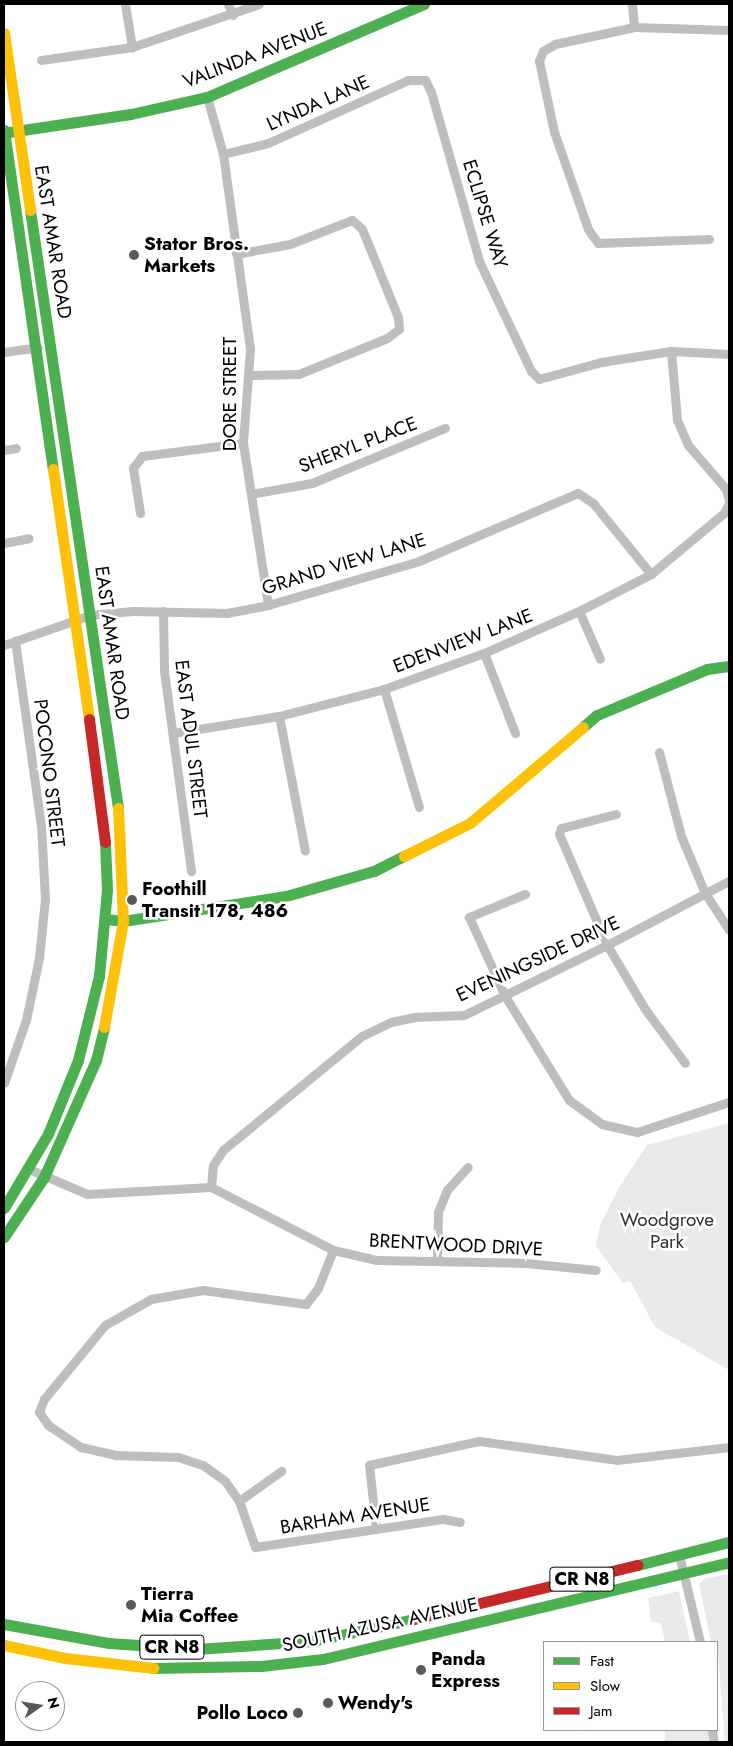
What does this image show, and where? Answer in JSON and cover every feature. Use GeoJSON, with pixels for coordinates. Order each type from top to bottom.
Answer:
{"type":"FeatureCollection","features":[{"type":"Feature","properties":{"kind":"main road","name":"VALINDA AVENUE"},"geometry":{"type":"LineString","coordinates":[[4,132],[131,114],[207,97],[424,4]]}},
{"type":"Feature","properties":{"kind":"main road","name":"EAST AMAR ROAD"},"geometry":{"type":"LineString","coordinates":[[4,33],[120,826],[123,921],[112,997],[96,1060],[44,1177],[4,1236]]}},
{"type":"Feature","properties":{"kind":"main road","name":"EAST AMAR ROAD"},"geometry":{"type":"LineString","coordinates":[[4,132],[105,833],[106,919],[98,984],[82,1050],[66,1095],[29,1169],[4,1208]]}},
{"type":"Feature","properties":{"kind":"main road"},"geometry":{"type":"LineString","coordinates":[[106,919],[123,921],[286,896],[374,871],[470,823],[596,715],[699,672],[729,666]]}},
{"type":"Feature","properties":{"kind":"main road","name":"SOUTH AZUSA AVENUE"},"geometry":{"type":"LineString","coordinates":[[4,1624],[96,1641],[196,1649],[313,1641],[485,1603],[729,1542]]}},
{"type":"Feature","properties":{"kind":"main road","name":"SOUTH AZUSA AVENUE"},"geometry":{"type":"LineString","coordinates":[[4,1645],[65,1658],[166,1669],[261,1666],[323,1659],[729,1562]]}},
{"type":"Feature","properties":{"kind":"street"},"geometry":{"type":"LineString","coordinates":[[125,4],[132,47]]}},
{"type":"Feature","properties":{"kind":"street"},"geometry":{"type":"LineString","coordinates":[[228,4],[232,15]]}},
{"type":"Feature","properties":{"kind":"street"},"geometry":{"type":"LineString","coordinates":[[41,60],[132,47],[232,15],[259,4]]}},
{"type":"Feature","properties":{"kind":"street"},"geometry":{"type":"LineString","coordinates":[[632,4],[634,27]]}},
{"type":"Feature","properties":{"kind":"street"},"geometry":{"type":"LineString","coordinates":[[709,239],[598,243],[588,229],[554,132],[540,61],[543,51],[555,44],[634,27],[729,30]]}},
{"type":"Feature","properties":{"kind":"street","name":"LYNDA LANE"},"geometry":{"type":"LineString","coordinates":[[223,154],[268,144],[408,80],[425,80]]}},
{"type":"Feature","properties":{"kind":"street","name":"ECLIPSE WAY"},"geometry":{"type":"LineString","coordinates":[[425,80],[431,92],[479,262],[531,371],[539,379],[601,362],[671,351]]}},
{"type":"Feature","properties":{"kind":"street","name":"DORE STREET"},"geometry":{"type":"LineString","coordinates":[[207,97],[223,154],[250,349],[250,375],[244,408],[243,443],[268,605]]}},
{"type":"Feature","properties":{"kind":"street"},"geometry":{"type":"LineString","coordinates":[[236,254],[290,244],[352,220],[362,229],[398,317],[399,330],[388,338],[300,374],[250,375]]}},
{"type":"Feature","properties":{"kind":"street"},"geometry":{"type":"LineString","coordinates":[[4,352],[51,345]]}},
{"type":"Feature","properties":{"kind":"street"},"geometry":{"type":"LineString","coordinates":[[729,354],[671,351],[677,420],[688,445],[726,489],[729,501]]}},
{"type":"Feature","properties":{"kind":"street","name":"SHERYL PLACE"},"geometry":{"type":"LineString","coordinates":[[251,494],[312,483],[445,428]]}},
{"type":"Feature","properties":{"kind":"street"},"geometry":{"type":"LineString","coordinates":[[140,513],[133,468],[142,456],[243,443]]}},
{"type":"Feature","properties":{"kind":"street"},"geometry":{"type":"LineString","coordinates":[[4,450],[16,448]]}},
{"type":"Feature","properties":{"kind":"street","name":"GRAND VIEW LANE"},"geometry":{"type":"LineString","coordinates":[[4,645],[90,615],[163,611],[227,613],[268,605],[419,561],[578,493],[593,503],[651,574]]}},
{"type":"Feature","properties":{"kind":"street","name":"EDENVIEW LANE"},"geometry":{"type":"LineString","coordinates":[[174,733],[279,716],[384,690],[484,653],[579,611],[651,574],[724,513],[729,501]]}},
{"type":"Feature","properties":{"kind":"street"},"geometry":{"type":"LineString","coordinates":[[4,543],[29,538]]}},
{"type":"Feature","properties":{"kind":"street","name":"EAST ADUL STREET"},"geometry":{"type":"LineString","coordinates":[[163,611],[164,670],[174,733],[191,871]]}},
{"type":"Feature","properties":{"kind":"street"},"geometry":{"type":"LineString","coordinates":[[579,611],[600,659]]}},
{"type":"Feature","properties":{"kind":"street","name":"POCONO STREET"},"geometry":{"type":"LineString","coordinates":[[4,1083],[26,1020],[39,958],[45,898],[41,826],[15,641]]}},
{"type":"Feature","properties":{"kind":"street"},"geometry":{"type":"LineString","coordinates":[[484,653],[515,733]]}},
{"type":"Feature","properties":{"kind":"street"},"geometry":{"type":"LineString","coordinates":[[384,690],[419,807]]}},
{"type":"Feature","properties":{"kind":"street"},"geometry":{"type":"LineString","coordinates":[[279,716],[305,851]]}},
{"type":"Feature","properties":{"kind":"street"},"geometry":{"type":"LineString","coordinates":[[659,752],[681,836],[705,893],[729,930]]}},
{"type":"Feature","properties":{"kind":"street"},"geometry":{"type":"LineString","coordinates":[[616,814],[559,830],[607,945],[645,1009],[685,1064]]}},
{"type":"Feature","properties":{"kind":"street","name":"EVENINGSIDE DRIVE"},"geometry":{"type":"LineString","coordinates":[[211,1187],[213,1165],[223,1150],[362,1036],[391,1022],[414,1017],[464,1015],[607,945],[729,881]]}},
{"type":"Feature","properties":{"kind":"street"},"geometry":{"type":"LineString","coordinates":[[525,894],[469,917],[505,996],[569,1100],[602,1124],[637,1132],[729,1102]]}},
{"type":"Feature","properties":{"kind":"street"},"geometry":{"type":"LineString","coordinates":[[437,1260],[438,1212],[447,1190],[468,1166]]}},
{"type":"Feature","properties":{"kind":"street"},"geometry":{"type":"LineString","coordinates":[[29,1169],[87,1194],[211,1187]]}},
{"type":"Feature","properties":{"kind":"street","name":"BRENTWOOD DRIVE"},"geometry":{"type":"LineString","coordinates":[[211,1187],[333,1250],[376,1260],[526,1263],[596,1270]]}},
{"type":"Feature","properties":{"kind":"street"},"geometry":{"type":"LineString","coordinates":[[281,1472],[239,1501],[225,1481],[203,1465],[178,1457],[115,1455],[81,1447],[48,1425],[39,1412],[44,1399],[105,1325],[151,1299],[203,1290],[306,1304],[318,1288],[333,1250]]}},
{"type":"Feature","properties":{"kind":"street"},"geometry":{"type":"LineString","coordinates":[[376,1529],[369,1465],[479,1441],[617,1460],[729,1447]]}},
{"type":"Feature","properties":{"kind":"street","name":"BARHAM AVENUE"},"geometry":{"type":"LineString","coordinates":[[239,1501],[255,1547],[443,1519],[460,1522]]}},
{"type":"Feature","properties":{"kind":"street"},"geometry":{"type":"LineString","coordinates":[[678,1555],[700,1641]]}},
{"type":"Feature","properties":{"kind":"green space","name":"Woodgrove Park"},"geometry":{"type":"Polygon","coordinates":[[[726,1124],[729,1125],[729,1370],[655,1327],[630,1281],[623,1283],[596,1246],[600,1225],[618,1189],[647,1145],[726,1124]]]}},
{"type":"Feature","properties":{"kind":"green space"},"geometry":{"type":"Polygon","coordinates":[[[729,1574],[729,1742],[725,1742],[718,1641],[711,1641],[699,1584],[704,1579],[729,1574]]]}},
{"type":"Feature","properties":{"kind":"green space"},"geometry":{"type":"Polygon","coordinates":[[[679,1591],[690,1641],[665,1641],[661,1623],[651,1622],[648,1598],[679,1591]]]}},
{"type":"Feature","properties":{"kind":"green space"},"geometry":{"type":"Polygon","coordinates":[[[665,1731],[710,1731],[710,1742],[665,1742],[665,1731]]]}},
{"type":"Feature","properties":{"kind":"traffic: fast"},"geometry":{"type":"LineString","coordinates":[[9,132],[131,114],[207,97],[424,4]]}},
{"type":"Feature","properties":{"kind":"traffic: fast"},"geometry":{"type":"LineString","coordinates":[[4,130],[53,469]]}},
{"type":"Feature","properties":{"kind":"traffic: fast"},"geometry":{"type":"LineString","coordinates":[[30,210],[118,808]]}},
{"type":"Feature","properties":{"kind":"traffic: fast"},"geometry":{"type":"LineString","coordinates":[[583,727],[597,715],[707,669],[729,666]]}},
{"type":"Feature","properties":{"kind":"traffic: fast"},"geometry":{"type":"LineString","coordinates":[[4,1208],[48,1134],[78,1060],[99,976],[107,890],[105,842]]}},
{"type":"Feature","properties":{"kind":"traffic: fast"},"geometry":{"type":"LineString","coordinates":[[106,919],[123,921],[286,896],[374,871],[404,856]]}},
{"type":"Feature","properties":{"kind":"traffic: fast"},"geometry":{"type":"LineString","coordinates":[[4,1237],[44,1177],[96,1060],[104,1027]]}},
{"type":"Feature","properties":{"kind":"traffic: fast"},"geometry":{"type":"LineString","coordinates":[[638,1565],[729,1542]]}},
{"type":"Feature","properties":{"kind":"traffic: fast"},"geometry":{"type":"LineString","coordinates":[[153,1668],[261,1666],[323,1659],[729,1562]]}},
{"type":"Feature","properties":{"kind":"traffic: fast"},"geometry":{"type":"LineString","coordinates":[[4,1624],[109,1643],[196,1649],[313,1641],[414,1619]]}},
{"type":"Feature","properties":{"kind":"traffic: slow"},"geometry":{"type":"LineString","coordinates":[[4,33],[30,210]]}},
{"type":"Feature","properties":{"kind":"traffic: slow"},"geometry":{"type":"LineString","coordinates":[[53,469],[89,719]]}},
{"type":"Feature","properties":{"kind":"traffic: slow"},"geometry":{"type":"LineString","coordinates":[[404,856],[470,823],[583,727]]}},
{"type":"Feature","properties":{"kind":"traffic: slow"},"geometry":{"type":"LineString","coordinates":[[104,1027],[123,921],[118,808]]}},
{"type":"Feature","properties":{"kind":"traffic: slow"},"geometry":{"type":"LineString","coordinates":[[4,1645],[65,1658],[153,1668]]}},
{"type":"Feature","properties":{"kind":"traffic: jam"},"geometry":{"type":"LineString","coordinates":[[89,719],[105,842]]}},
{"type":"Feature","properties":{"kind":"traffic: jam"},"geometry":{"type":"LineString","coordinates":[[414,1619],[638,1565]]}},
{"type":"Feature","properties":{"kind":"place","name":"Stator Bros. Markets"},"geometry":{"type":"Point","coordinates":[134,255]}},
{"type":"Feature","properties":{"kind":"place","name":"Foothill Transit 178, 486"},"geometry":{"type":"Point","coordinates":[132,900]}},
{"type":"Feature","properties":{"kind":"place","name":"Tierra Mia Coffee"},"geometry":{"type":"Point","coordinates":[131,1605]}},
{"type":"Feature","properties":{"kind":"place","name":"Panda Express"},"geometry":{"type":"Point","coordinates":[421,1670]}},
{"type":"Feature","properties":{"kind":"place","name":"Wendy's"},"geometry":{"type":"Point","coordinates":[328,1703]}},
{"type":"Feature","properties":{"kind":"place","name":"Pollo Loco"},"geometry":{"type":"Point","coordinates":[298,1713]}}]}
